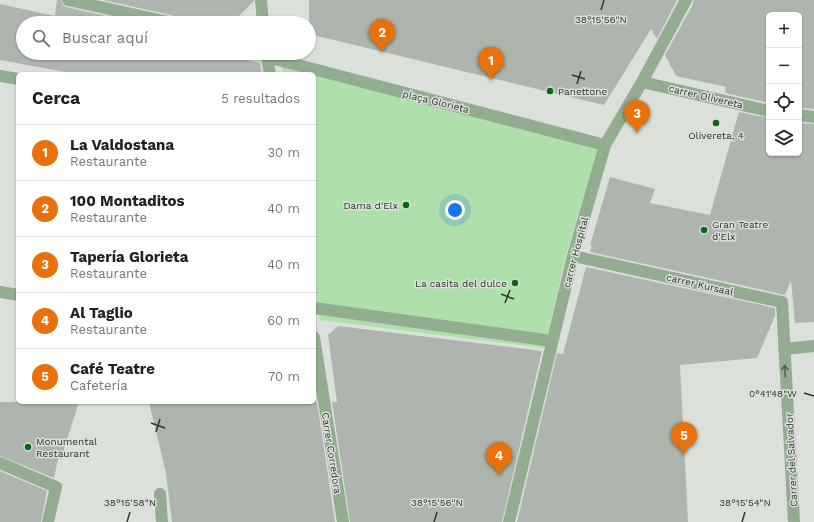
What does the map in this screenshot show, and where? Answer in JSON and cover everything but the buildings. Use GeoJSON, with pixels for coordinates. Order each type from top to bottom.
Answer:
{"type":"FeatureCollection","features":[{"type":"Feature","properties":{"kind":"street"},"geometry":{"type":"LineString","coordinates":[[68,0],[141,16]]}},
{"type":"Feature","properties":{"kind":"street"},"geometry":{"type":"LineString","coordinates":[[261,0],[262,16]]}},
{"type":"Feature","properties":{"kind":"street","name":"carrer Hospital"},"geometry":{"type":"LineString","coordinates":[[509,522],[573,256],[605,144],[642,82],[686,0]]}},
{"type":"Feature","properties":{"kind":"street"},"geometry":{"type":"LineString","coordinates":[[267,60],[270,72]]}},
{"type":"Feature","properties":{"kind":"street","name":"plaça Glorieta"},"geometry":{"type":"LineString","coordinates":[[285,60],[605,144]]}},
{"type":"Feature","properties":{"kind":"street"},"geometry":{"type":"LineString","coordinates":[[0,76],[16,79]]}},
{"type":"Feature","properties":{"kind":"street","name":"carrer Olivereta"},"geometry":{"type":"LineString","coordinates":[[642,82],[766,110]]}},
{"type":"Feature","properties":{"kind":"street"},"geometry":{"type":"LineString","coordinates":[[802,115],[814,117]]}},
{"type":"Feature","properties":{"kind":"street","name":"carrer Kursaal"},"geometry":{"type":"LineString","coordinates":[[573,256],[782,302],[784,350]]}},
{"type":"Feature","properties":{"kind":"street"},"geometry":{"type":"LineString","coordinates":[[0,292],[16,295]]}},
{"type":"Feature","properties":{"kind":"street"},"geometry":{"type":"LineString","coordinates":[[316,308],[552,341]]}},
{"type":"Feature","properties":{"kind":"street"},"geometry":{"type":"LineString","coordinates":[[784,350],[814,346]]}},
{"type":"Feature","properties":{"kind":"street","name":"Carrer Corredora"},"geometry":{"type":"LineString","coordinates":[[316,350],[343,522]]}},
{"type":"Feature","properties":{"kind":"street","name":"Carrer del Salvador"},"geometry":{"type":"LineString","coordinates":[[784,350],[794,522]]}},
{"type":"Feature","properties":{"kind":"street"},"geometry":{"type":"LineString","coordinates":[[0,463],[56,487],[48,522]]}},
{"type":"Feature","properties":{"kind":"street"},"geometry":{"type":"LineString","coordinates":[[160,494],[162,522]]}},
{"type":"Feature","properties":{"kind":"green space"},"geometry":{"type":"Polygon","coordinates":[[[281,60],[601,138],[566,256],[544,348],[320,320],[316,292],[316,72],[283,72],[281,60]]]}},
{"type":"Feature","properties":{"kind":"place","name":"100 Montaditos"},"geometry":{"type":"Point","coordinates":[382,52]}},
{"type":"Feature","properties":{"kind":"place","name":"La Valdostana"},"geometry":{"type":"Point","coordinates":[491,80]}},
{"type":"Feature","properties":{"kind":"place","name":"Panettone"},"geometry":{"type":"Point","coordinates":[550,91]}},
{"type":"Feature","properties":{"kind":"place","name":"Olivereta, 4"},"geometry":{"type":"Point","coordinates":[716,123]}},
{"type":"Feature","properties":{"kind":"place","name":"Tapería Glorieta"},"geometry":{"type":"Point","coordinates":[637,133]}},
{"type":"Feature","properties":{"kind":"place","name":"Dama d'Elx"},"geometry":{"type":"Point","coordinates":[406,205]}},
{"type":"Feature","properties":{"kind":"place","name":"Gran Teatre d'Elx"},"geometry":{"type":"Point","coordinates":[704,230]}},
{"type":"Feature","properties":{"kind":"place","name":"La casita del dulce"},"geometry":{"type":"Point","coordinates":[515,283]}},
{"type":"Feature","properties":{"kind":"place","name":"Monumental Restaurant"},"geometry":{"type":"Point","coordinates":[28,447]}},
{"type":"Feature","properties":{"kind":"place","name":"Café Teatre"},"geometry":{"type":"Point","coordinates":[684,455]}},
{"type":"Feature","properties":{"kind":"place","name":"Al Taglio"},"geometry":{"type":"Point","coordinates":[499,475]}}]}
